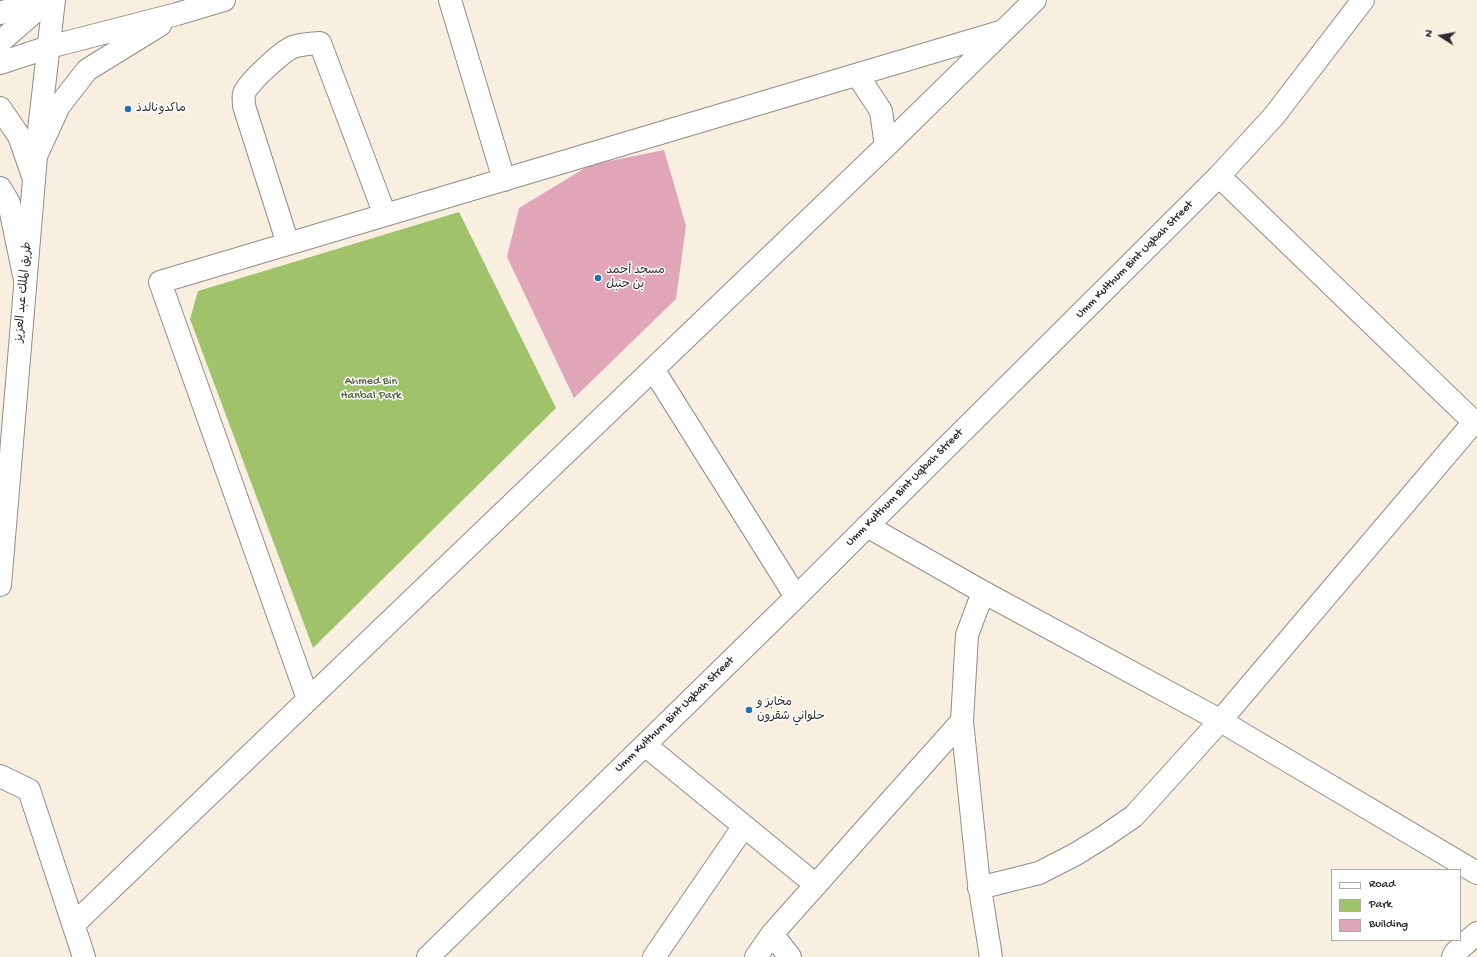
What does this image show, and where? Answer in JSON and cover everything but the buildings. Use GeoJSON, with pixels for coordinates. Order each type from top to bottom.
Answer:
{"type":"FeatureCollection","features":[{"type":"Feature","properties":{"kind":"street"},"geometry":{"type":"LineString","coordinates":[[0,8],[9,0]]}},
{"type":"Feature","properties":{"kind":"street"},"geometry":{"type":"LineString","coordinates":[[0,13],[39,0]]}},
{"type":"Feature","properties":{"kind":"street"},"geometry":{"type":"LineString","coordinates":[[5,31],[48,0]]}},
{"type":"Feature","properties":{"kind":"street","name":"طريق الملك عبد العزيز"},"geometry":{"type":"LineString","coordinates":[[0,585],[36,156],[54,0]]}},
{"type":"Feature","properties":{"kind":"street"},"geometry":{"type":"LineString","coordinates":[[0,63],[49,47],[177,14],[224,0]]}},
{"type":"Feature","properties":{"kind":"street"},"geometry":{"type":"LineString","coordinates":[[450,0],[504,180]]}},
{"type":"Feature","properties":{"kind":"street"},"geometry":{"type":"LineString","coordinates":[[74,924],[886,146],[1035,0]]}},
{"type":"Feature","properties":{"kind":"street","name":"Umm Kulthum Bint Uqbah Street"},"geometry":{"type":"LineString","coordinates":[[428,957],[796,597],[1219,176],[1274,116],[1363,0]]}},
{"type":"Feature","properties":{"kind":"street"},"geometry":{"type":"LineString","coordinates":[[36,156],[59,106],[87,70],[177,14]]}},
{"type":"Feature","properties":{"kind":"street"},"geometry":{"type":"LineString","coordinates":[[5,31],[22,35],[49,47]]}},
{"type":"Feature","properties":{"kind":"street"},"geometry":{"type":"LineString","coordinates":[[308,699],[160,282],[1003,32]]}},
{"type":"Feature","properties":{"kind":"street"},"geometry":{"type":"LineString","coordinates":[[288,244],[244,106],[243,94],[259,74],[291,48],[304,44],[320,44],[385,215]]}},
{"type":"Feature","properties":{"kind":"street"},"geometry":{"type":"LineString","coordinates":[[858,76],[881,111],[886,146]]}},
{"type":"Feature","properties":{"kind":"street"},"geometry":{"type":"LineString","coordinates":[[0,108],[19,136],[34,179]]}},
{"type":"Feature","properties":{"kind":"street"},"geometry":{"type":"LineString","coordinates":[[979,888],[1039,873],[1076,854],[1134,816],[1220,721],[1474,422],[1219,176]]}},
{"type":"Feature","properties":{"kind":"street"},"geometry":{"type":"LineString","coordinates":[[0,188],[9,203],[25,280]]}},
{"type":"Feature","properties":{"kind":"street"},"geometry":{"type":"LineString","coordinates":[[653,369],[796,597]]}},
{"type":"Feature","properties":{"kind":"street"},"geometry":{"type":"LineString","coordinates":[[867,526],[983,592],[1220,721],[1477,873]]}},
{"type":"Feature","properties":{"kind":"street"},"geometry":{"type":"LineString","coordinates":[[983,592],[967,635],[962,721],[979,888],[991,957]]}},
{"type":"Feature","properties":{"kind":"street"},"geometry":{"type":"LineString","coordinates":[[756,957],[772,934],[962,721]]}},
{"type":"Feature","properties":{"kind":"street"},"geometry":{"type":"LineString","coordinates":[[645,745],[816,885]]}},
{"type":"Feature","properties":{"kind":"street"},"geometry":{"type":"LineString","coordinates":[[0,776],[29,790],[84,957]]}},
{"type":"Feature","properties":{"kind":"street"},"geometry":{"type":"LineString","coordinates":[[654,957],[744,826]]}},
{"type":"Feature","properties":{"kind":"street"},"geometry":{"type":"LineString","coordinates":[[1453,957],[1455,952],[1477,933]]}},
{"type":"Feature","properties":{"kind":"street"},"geometry":{"type":"LineString","coordinates":[[772,934],[790,957]]}},
{"type":"Feature","properties":{"kind":"green space","name":"Ahmed Bin Hanbal Park"},"geometry":{"type":"Polygon","coordinates":[[[459,212],[556,408],[313,648],[190,319],[198,291],[459,212]]]}},
{"type":"Feature","properties":{"kind":"place","name":"ماكدونالدذ"},"geometry":{"type":"Point","coordinates":[128,109]}},
{"type":"Feature","properties":{"kind":"place","name":"مسجد أحمد بن حنبل"},"geometry":{"type":"Point","coordinates":[598,278]}},
{"type":"Feature","properties":{"kind":"place","name":"مخابز و حلواني شقرون"},"geometry":{"type":"Point","coordinates":[749,710]}}]}
